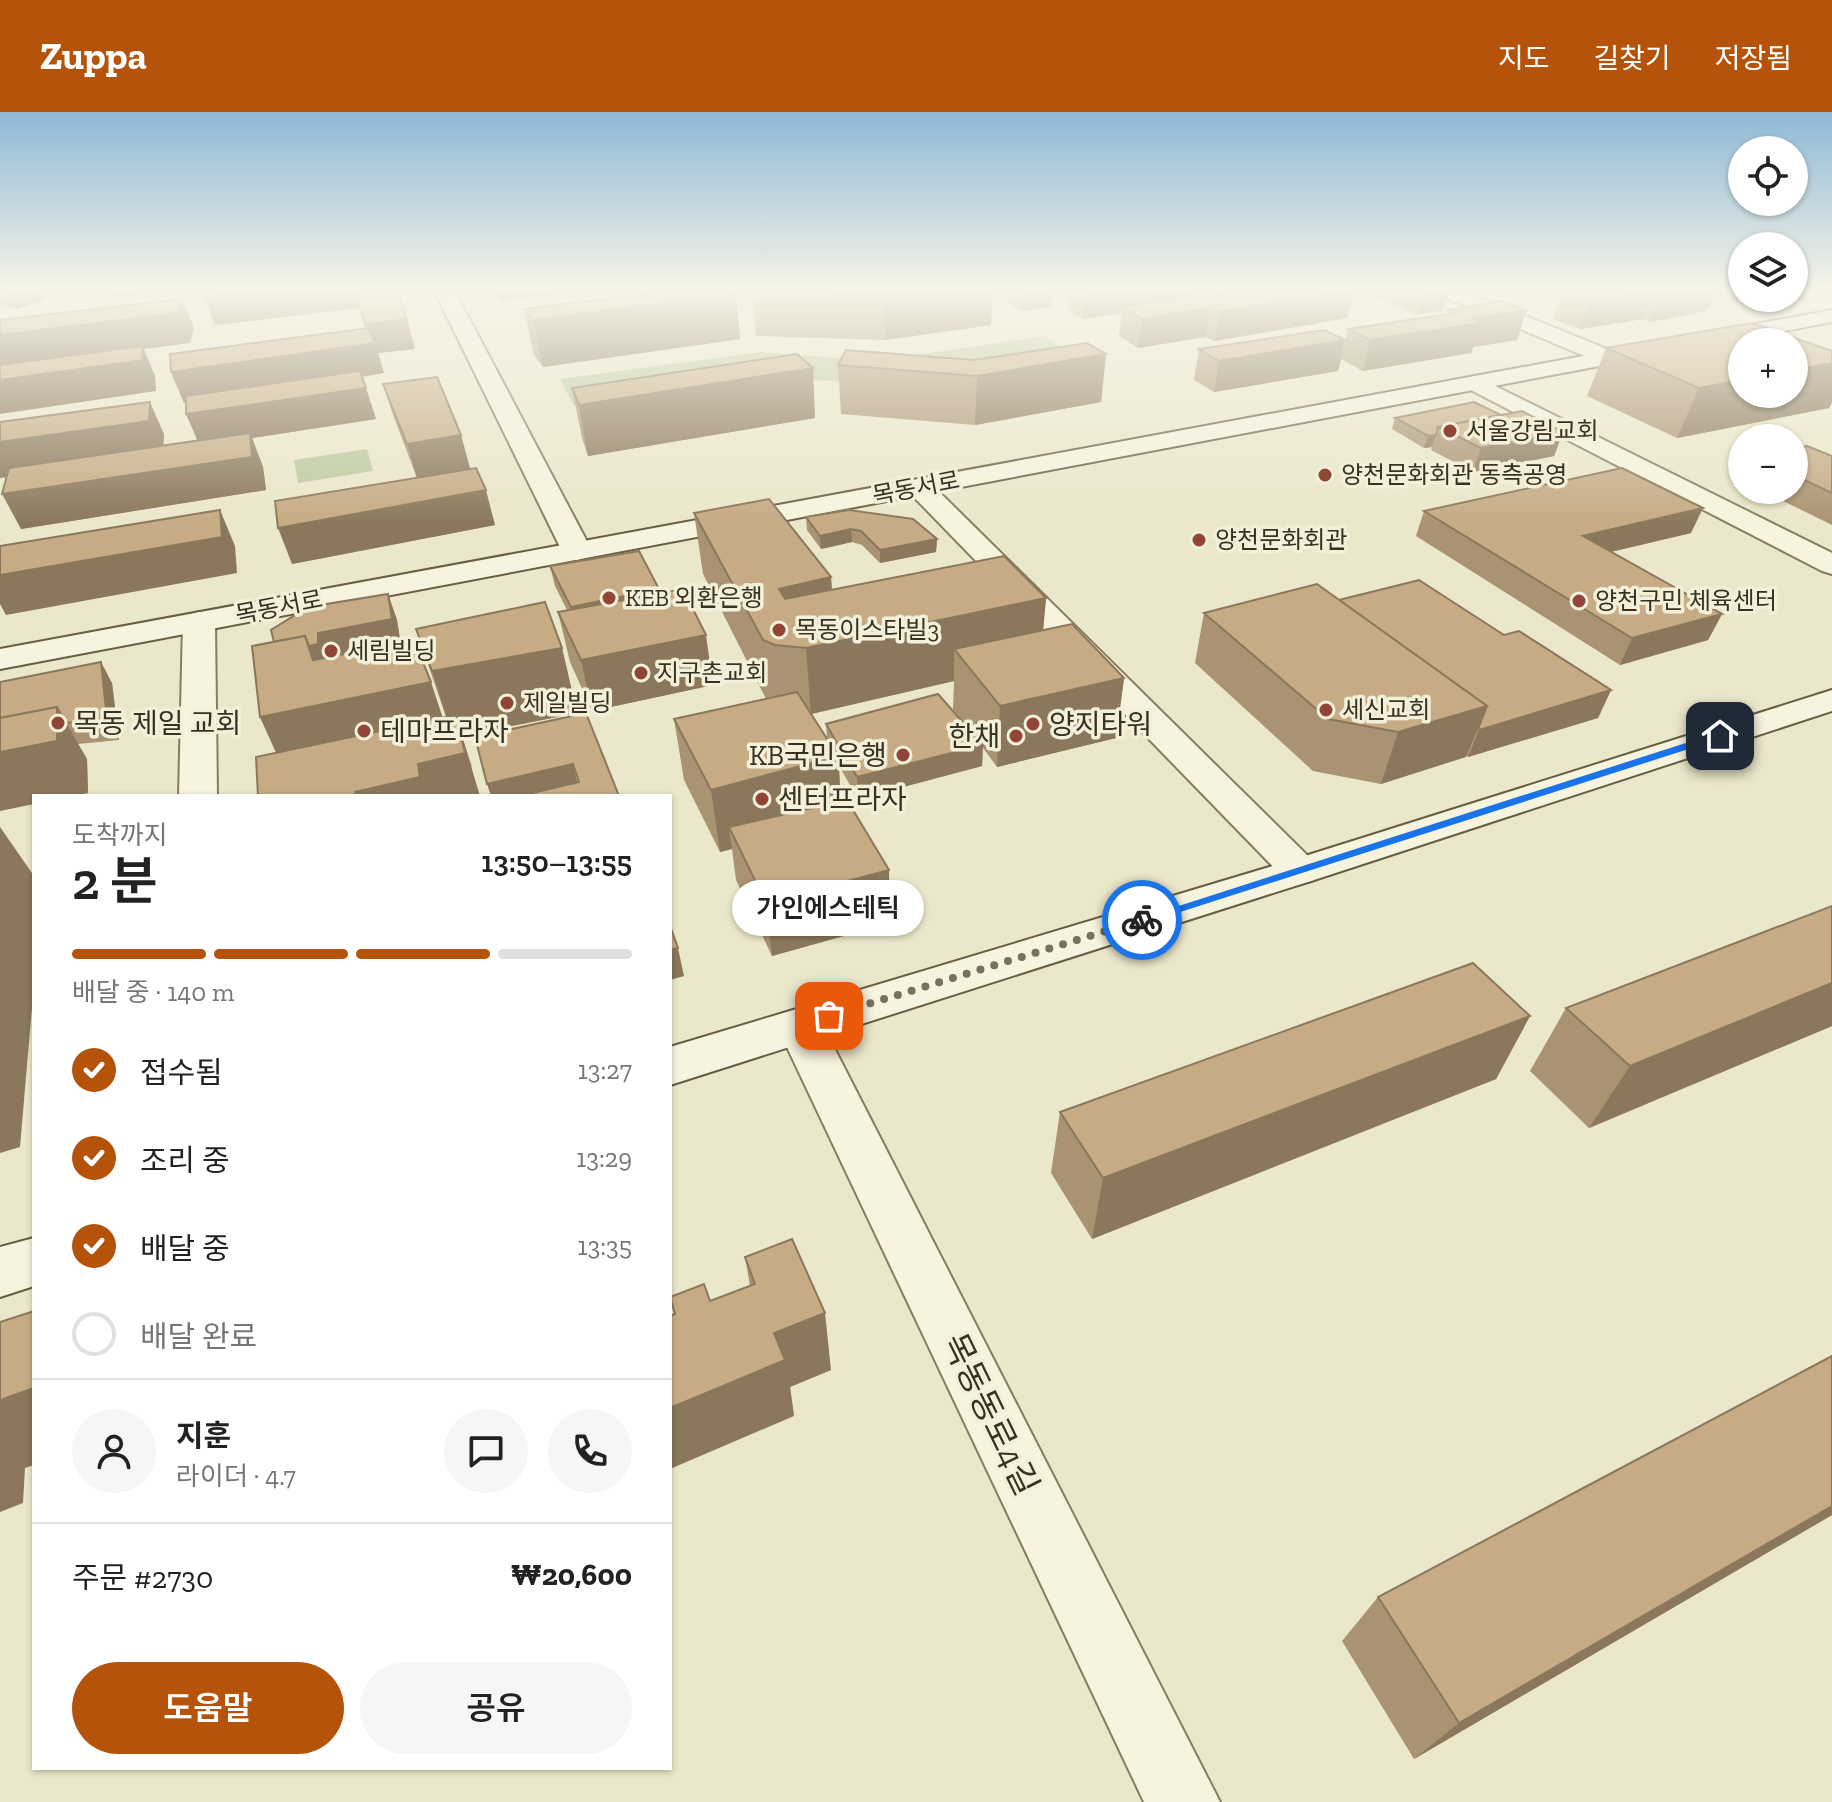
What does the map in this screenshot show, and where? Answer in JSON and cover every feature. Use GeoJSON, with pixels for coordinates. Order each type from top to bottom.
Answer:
{"type":"FeatureCollection","features":[{"type":"Feature","properties":{"kind":"main road"},"geometry":{"type":"LineString","coordinates":[[483,367],[577,551]]}},
{"type":"Feature","properties":{"kind":"main road","name":"목동서로"},"geometry":{"type":"LineString","coordinates":[[0,659],[1561,367]]}},
{"type":"Feature","properties":{"kind":"main road"},"geometry":{"type":"LineString","coordinates":[[1475,383],[1832,565]]}},
{"type":"Feature","properties":{"kind":"main road"},"geometry":{"type":"LineString","coordinates":[[919,487],[1300,871]]}},
{"type":"Feature","properties":{"kind":"main road"},"geometry":{"type":"LineString","coordinates":[[198,794],[199,622]]}},
{"type":"Feature","properties":{"kind":"main road"},"geometry":{"type":"LineString","coordinates":[[672,1065],[1300,871],[1832,700]]}},
{"type":"Feature","properties":{"kind":"main road","name":"목동동로4길"},"geometry":{"type":"LineString","coordinates":[[800,1026],[1183,1802]]}},
{"type":"Feature","properties":{"kind":"main road"},"geometry":{"type":"LineString","coordinates":[[0,1272],[32,1263]]}},
{"type":"Feature","properties":{"kind":"green space"},"geometry":{"type":"Polygon","coordinates":[[[650,367],[1089,367],[1101,375],[973,389],[776,378],[574,406],[560,379],[650,367]]]}},
{"type":"Feature","properties":{"kind":"green space"},"geometry":{"type":"Polygon","coordinates":[[[367,449],[373,471],[298,483],[294,460],[367,449]]]}},
{"type":"Feature","properties":{"kind":"building"},"geometry":{"type":"Polygon","coordinates":[[[0,367],[94,367],[0,380],[0,367]]]}},
{"type":"Feature","properties":{"kind":"building"},"geometry":{"type":"Polygon","coordinates":[[[171,367],[207,367],[171,372],[171,367]]]}},
{"type":"Feature","properties":{"kind":"building"},"geometry":{"type":"Polygon","coordinates":[[[712,367],[813,368],[579,405],[572,388],[712,367]]]}},
{"type":"Feature","properties":{"kind":"building"},"geometry":{"type":"Polygon","coordinates":[[[862,367],[1031,367],[977,376],[862,367]]]}},
{"type":"Feature","properties":{"kind":"building"},"geometry":{"type":"Polygon","coordinates":[[[1650,367],[1728,367],[1728,383],[1699,388],[1650,367]]]}},
{"type":"Feature","properties":{"kind":"building"},"geometry":{"type":"Polygon","coordinates":[[[360,371],[366,388],[186,414],[186,396],[360,371]]]}},
{"type":"Feature","properties":{"kind":"building"},"geometry":{"type":"Polygon","coordinates":[[[437,377],[461,435],[407,444],[383,384],[437,377]]]}},
{"type":"Feature","properties":{"kind":"building"},"geometry":{"type":"Polygon","coordinates":[[[150,402],[149,421],[0,442],[0,422],[150,402]]]}},
{"type":"Feature","properties":{"kind":"building"},"geometry":{"type":"Polygon","coordinates":[[[1474,402],[1501,415],[1438,427],[1436,435],[1428,436],[1395,418],[1474,402]]]}},
{"type":"Feature","properties":{"kind":"building"},"geometry":{"type":"Polygon","coordinates":[[[1522,411],[1563,432],[1481,448],[1438,427],[1522,411]]]}},
{"type":"Feature","properties":{"kind":"building"},"geometry":{"type":"Polygon","coordinates":[[[250,433],[252,457],[2,494],[9,468],[250,433]]]}},
{"type":"Feature","properties":{"kind":"building"},"geometry":{"type":"Polygon","coordinates":[[[1808,446],[1832,456],[1832,493],[1808,482],[1808,446]]]}},
{"type":"Feature","properties":{"kind":"building"},"geometry":{"type":"Polygon","coordinates":[[[476,468],[486,490],[278,528],[275,501],[476,468]]]}},
{"type":"Feature","properties":{"kind":"building"},"geometry":{"type":"Polygon","coordinates":[[[1622,468],[1703,508],[1583,536],[1722,614],[1632,638],[1424,511],[1622,468]]]}},
{"type":"Feature","properties":{"kind":"building"},"geometry":{"type":"Polygon","coordinates":[[[769,499],[831,577],[779,589],[785,599],[1004,556],[1046,598],[806,648],[775,645],[763,640],[694,513],[769,499]]]}},
{"type":"Feature","properties":{"kind":"building"},"geometry":{"type":"Polygon","coordinates":[[[220,510],[222,537],[0,575],[0,546],[220,510]]]}},
{"type":"Feature","properties":{"kind":"building"},"geometry":{"type":"Polygon","coordinates":[[[849,510],[913,519],[937,539],[880,550],[861,531],[851,529],[820,536],[806,517],[849,510]]]}},
{"type":"Feature","properties":{"kind":"building"},"geometry":{"type":"Polygon","coordinates":[[[639,551],[659,589],[571,607],[550,566],[639,551]]]}},
{"type":"Feature","properties":{"kind":"building"},"geometry":{"type":"Polygon","coordinates":[[[1419,580],[1504,635],[1519,631],[1611,690],[1479,730],[1487,706],[1339,600],[1419,580]]]}},
{"type":"Feature","properties":{"kind":"building"},"geometry":{"type":"Polygon","coordinates":[[[1317,584],[1487,706],[1398,732],[1328,719],[1204,613],[1317,584]]]}},
{"type":"Feature","properties":{"kind":"building"},"geometry":{"type":"Polygon","coordinates":[[[683,589],[706,635],[581,660],[558,612],[683,589]]]}},
{"type":"Feature","properties":{"kind":"building"},"geometry":{"type":"Polygon","coordinates":[[[388,594],[392,619],[318,633],[318,644],[309,646],[305,636],[274,642],[271,630],[308,607],[388,594]]]}},
{"type":"Feature","properties":{"kind":"building"},"geometry":{"type":"Polygon","coordinates":[[[545,602],[562,648],[432,671],[416,629],[545,602]]]}},
{"type":"Feature","properties":{"kind":"building"},"geometry":{"type":"Polygon","coordinates":[[[1072,624],[1124,678],[1000,706],[954,649],[1072,624]]]}},
{"type":"Feature","properties":{"kind":"building"},"geometry":{"type":"Polygon","coordinates":[[[305,636],[313,660],[355,652],[358,659],[416,645],[431,682],[260,717],[252,646],[305,636]]]}},
{"type":"Feature","properties":{"kind":"building"},"geometry":{"type":"Polygon","coordinates":[[[101,662],[107,719],[66,723],[57,707],[0,718],[0,682],[101,662]]]}},
{"type":"Feature","properties":{"kind":"building"},"geometry":{"type":"Polygon","coordinates":[[[797,692],[838,756],[711,790],[674,719],[797,692]]]}},
{"type":"Feature","properties":{"kind":"building"},"geometry":{"type":"Polygon","coordinates":[[[938,694],[983,745],[857,777],[826,724],[938,694]]]}},
{"type":"Feature","properties":{"kind":"building"},"geometry":{"type":"Polygon","coordinates":[[[57,707],[57,741],[0,752],[0,718],[57,707]]]}},
{"type":"Feature","properties":{"kind":"building"},"geometry":{"type":"Polygon","coordinates":[[[586,713],[618,794],[528,794],[579,782],[573,764],[487,784],[475,737],[586,713]]]}},
{"type":"Feature","properties":{"kind":"building"},"geometry":{"type":"Polygon","coordinates":[[[456,715],[465,753],[418,764],[420,777],[356,794],[258,794],[256,757],[456,715]]]}},
{"type":"Feature","properties":{"kind":"building"},"geometry":{"type":"Polygon","coordinates":[[[847,800],[889,870],[766,903],[729,827],[847,800]]]}},
{"type":"Feature","properties":{"kind":"building"},"geometry":{"type":"Polygon","coordinates":[[[1832,906],[1832,983],[1630,1066],[1566,1008],[1832,906]]]}},
{"type":"Feature","properties":{"kind":"building"},"geometry":{"type":"Polygon","coordinates":[[[672,932],[678,948],[672,950],[672,932]]]}},
{"type":"Feature","properties":{"kind":"building"},"geometry":{"type":"Polygon","coordinates":[[[1473,963],[1530,1016],[1103,1178],[1060,1112],[1473,963]]]}},
{"type":"Feature","properties":{"kind":"building"},"geometry":{"type":"Polygon","coordinates":[[[792,1239],[825,1313],[774,1333],[785,1360],[672,1407],[672,1315],[675,1314],[672,1296],[704,1284],[710,1301],[755,1284],[745,1257],[792,1239]]]}},
{"type":"Feature","properties":{"kind":"building"},"geometry":{"type":"Polygon","coordinates":[[[32,1312],[32,1389],[0,1400],[0,1322],[32,1312]]]}},
{"type":"Feature","properties":{"kind":"building"},"geometry":{"type":"Polygon","coordinates":[[[1832,1356],[1832,1506],[1459,1723],[1378,1597],[1832,1356]]]}},
{"type":"Feature","properties":{"kind":"way so far"},"geometry":{"type":"LineString","coordinates":[[829,1016],[1142,920]]}},
{"type":"Feature","properties":{"kind":"place","name":"서울강림교회"},"geometry":{"type":"Point","coordinates":[1450,431]}},
{"type":"Feature","properties":{"kind":"place","name":"양천문화회관 동측공영"},"geometry":{"type":"Point","coordinates":[1325,475]}},
{"type":"Feature","properties":{"kind":"place","name":"양천문화회관"},"geometry":{"type":"Point","coordinates":[1199,540]}},
{"type":"Feature","properties":{"kind":"place","name":"KEB 외환은행"},"geometry":{"type":"Point","coordinates":[609,598]}},
{"type":"Feature","properties":{"kind":"place","name":"양천구민 체육센터"},"geometry":{"type":"Point","coordinates":[1579,601]}},
{"type":"Feature","properties":{"kind":"place","name":"목동이스타빌3"},"geometry":{"type":"Point","coordinates":[779,630]}},
{"type":"Feature","properties":{"kind":"place","name":"세림빌딩"},"geometry":{"type":"Point","coordinates":[331,651]}},
{"type":"Feature","properties":{"kind":"place","name":"지구촌교회"},"geometry":{"type":"Point","coordinates":[641,673]}},
{"type":"Feature","properties":{"kind":"place","name":"제일빌딩"},"geometry":{"type":"Point","coordinates":[507,703]}},
{"type":"Feature","properties":{"kind":"place","name":"세신교회"},"geometry":{"type":"Point","coordinates":[1326,710]}},
{"type":"Feature","properties":{"kind":"place","name":"목동 제일 교회"},"geometry":{"type":"Point","coordinates":[58,723]}},
{"type":"Feature","properties":{"kind":"place","name":"양지타워"},"geometry":{"type":"Point","coordinates":[1033,724]}},
{"type":"Feature","properties":{"kind":"place","name":"테마프라자"},"geometry":{"type":"Point","coordinates":[364,731]}},
{"type":"Feature","properties":{"kind":"place","name":"한채"},"geometry":{"type":"Point","coordinates":[1016,736]}},
{"type":"Feature","properties":{"kind":"place","name":"KB국민은행"},"geometry":{"type":"Point","coordinates":[903,755]}},
{"type":"Feature","properties":{"kind":"place","name":"센터프라자"},"geometry":{"type":"Point","coordinates":[762,799]}},
{"type":"Feature","properties":{"kind":"place","name":"가인에스테틱"},"geometry":{"type":"Point","coordinates":[829,1016]}},
{"type":"Feature","properties":{"kind":"route"},"geometry":{"type":"LineString","coordinates":[[1142,920],[1720,736]]}}]}
